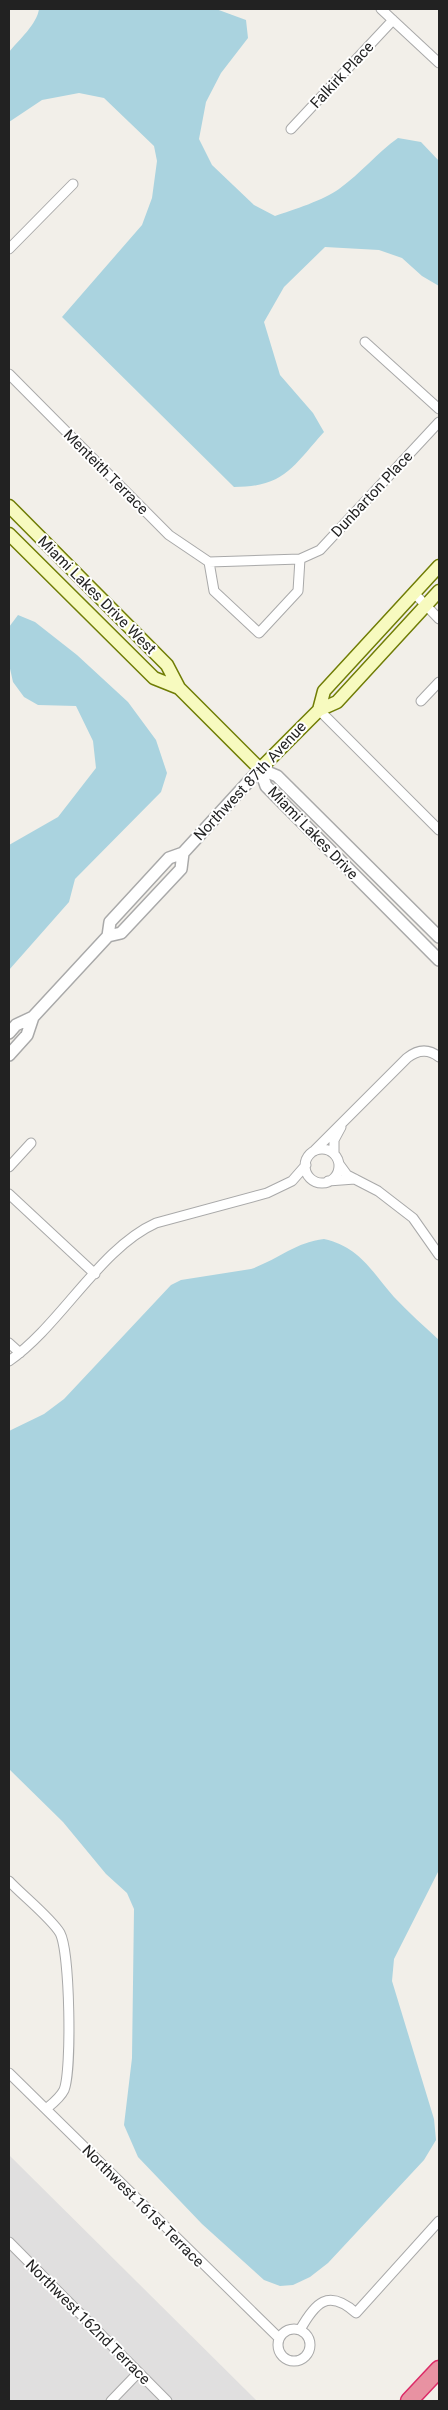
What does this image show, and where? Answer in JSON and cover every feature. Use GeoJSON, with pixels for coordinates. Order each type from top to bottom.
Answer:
{"type":"FeatureCollection","features":[{"type":"Feature","properties":{"kind":"highway"},"geometry":{"type":"LineString","coordinates":[[409,2401],[439,2369]]}},
{"type":"Feature","properties":{"kind":"main road","name":"Miami Lakes Drive West"},"geometry":{"type":"LineString","coordinates":[[9,506],[167,665],[178,688],[260,770]]}},
{"type":"Feature","properties":{"kind":"main road","name":"Miami Lakes Drive West"},"geometry":{"type":"LineString","coordinates":[[9,534],[154,678],[178,688]]}},
{"type":"Feature","properties":{"kind":"main road","name":"Northwest 87th Avenue"},"geometry":{"type":"LineString","coordinates":[[318,710],[324,691],[439,566]]}},
{"type":"Feature","properties":{"kind":"main road","name":"Northwest 87th Avenue"},"geometry":{"type":"LineString","coordinates":[[260,770],[318,710],[337,702],[439,591]]}},
{"type":"Feature","properties":{"kind":"street"},"geometry":{"type":"LineString","coordinates":[[381,9],[439,63]]}},
{"type":"Feature","properties":{"kind":"street","name":"Falkirk Place"},"geometry":{"type":"LineString","coordinates":[[291,129],[393,20]]}},
{"type":"Feature","properties":{"kind":"street"},"geometry":{"type":"LineString","coordinates":[[9,249],[73,184]]}},
{"type":"Feature","properties":{"kind":"street"},"geometry":{"type":"LineString","coordinates":[[365,342],[439,409]]}},
{"type":"Feature","properties":{"kind":"street","name":"Menteith Terrace"},"geometry":{"type":"LineString","coordinates":[[9,374],[169,536],[209,562]]}},
{"type":"Feature","properties":{"kind":"street","name":"Dunbarton Place"},"geometry":{"type":"LineString","coordinates":[[209,562],[300,559],[320,550],[439,422]]}},
{"type":"Feature","properties":{"kind":"street"},"geometry":{"type":"LineString","coordinates":[[209,562],[214,591],[259,633],[298,591],[300,559]]}},
{"type":"Feature","properties":{"kind":"street"},"geometry":{"type":"LineString","coordinates":[[414,594],[439,619]]}},
{"type":"Feature","properties":{"kind":"street"},"geometry":{"type":"LineString","coordinates":[[420,701],[439,682]]}},
{"type":"Feature","properties":{"kind":"street"},"geometry":{"type":"LineString","coordinates":[[318,710],[439,830]]}},
{"type":"Feature","properties":{"kind":"street","name":"Northwest 87th Avenue"},"geometry":{"type":"LineString","coordinates":[[9,1033],[16,1025],[33,1017],[108,936],[110,922],[169,858],[183,853],[260,770]]}},
{"type":"Feature","properties":{"kind":"street","name":"Miami Lakes Drive"},"geometry":{"type":"LineString","coordinates":[[260,770],[278,776],[439,937]]}},
{"type":"Feature","properties":{"kind":"street","name":"Miami Lakes Drive"},"geometry":{"type":"LineString","coordinates":[[260,770],[266,786],[439,960]]}},
{"type":"Feature","properties":{"kind":"street","name":"Northwest 87th Avenue"},"geometry":{"type":"LineString","coordinates":[[9,1055],[27,1035],[33,1017]]}},
{"type":"Feature","properties":{"kind":"street"},"geometry":{"type":"LineString","coordinates":[[313,1180],[307,1173],[307,1159],[407,1058],[419,1051],[430,1052],[439,1057]]}},
{"type":"Feature","properties":{"kind":"street"},"geometry":{"type":"LineString","coordinates":[[342,1124],[334,1140],[334,1154],[347,1175],[378,1191],[413,1218],[439,1255]]}},
{"type":"Feature","properties":{"kind":"street"},"geometry":{"type":"LineString","coordinates":[[9,1167],[31,1143]]}},
{"type":"Feature","properties":{"kind":"street"},"geometry":{"type":"LineString","coordinates":[[314,1151],[324,1149],[334,1154]]}},
{"type":"Feature","properties":{"kind":"street"},"geometry":{"type":"LineString","coordinates":[[328,1181],[337,1174],[339,1164]]}},
{"type":"Feature","properties":{"kind":"street"},"geometry":{"type":"LineString","coordinates":[[292,1181],[306,1165]]}},
{"type":"Feature","properties":{"kind":"street"},"geometry":{"type":"LineString","coordinates":[[9,1361],[20,1353],[117,1252],[150,1226],[260,1196],[292,1181],[354,1179]]}},
{"type":"Feature","properties":{"kind":"street"},"geometry":{"type":"LineString","coordinates":[[9,1194],[95,1274]]}},
{"type":"Feature","properties":{"kind":"street"},"geometry":{"type":"LineString","coordinates":[[9,1343],[20,1353]]}},
{"type":"Feature","properties":{"kind":"street"},"geometry":{"type":"LineString","coordinates":[[9,1882],[61,1935],[68,2004],[66,2080],[61,2094],[46,2109]]}},
{"type":"Feature","properties":{"kind":"street","name":"Northwest 161st Terrace"},"geometry":{"type":"LineString","coordinates":[[9,2073],[278,2338]]}},
{"type":"Feature","properties":{"kind":"street"},"geometry":{"type":"LineString","coordinates":[[300,2330],[310,2313],[319,2304],[330,2300],[341,2300],[356,2313],[439,2221]]}},
{"type":"Feature","properties":{"kind":"street","name":"Northwest 162nd Terrace"},"geometry":{"type":"LineString","coordinates":[[9,2242],[167,2401]]}},
{"type":"Feature","properties":{"kind":"street"},"geometry":{"type":"LineString","coordinates":[[290,2329],[300,2330],[308,2338],[310,2348],[300,2360],[289,2361],[284,2358],[278,2349],[278,2338],[290,2329]]}},
{"type":"Feature","properties":{"kind":"street"},"geometry":{"type":"LineString","coordinates":[[111,2401],[138,2373]]}},
{"type":"Feature","properties":{"kind":"shaded area"},"geometry":{"type":"Polygon","coordinates":[[[9,2155],[257,2401],[9,2401],[9,2155]]]}},
{"type":"Feature","properties":{"kind":"water"},"geometry":{"type":"Polygon","coordinates":[[[39,9],[216,9],[246,20],[248,38],[221,73],[206,102],[199,139],[212,165],[254,205],[275,216],[333,193],[398,138],[421,142],[439,161],[439,286],[422,276],[402,258],[379,250],[325,247],[284,287],[264,322],[280,375],[313,413],[324,432],[295,464],[277,479],[251,486],[234,487],[62,317],[142,225],[152,198],[157,161],[154,146],[104,98],[79,93],[42,100],[9,122],[9,52],[31,26],[38,15],[39,9]]]}},
{"type":"Feature","properties":{"kind":"water"},"geometry":{"type":"Polygon","coordinates":[[[18,615],[35,622],[77,655],[128,702],[156,740],[167,773],[161,792],[75,879],[69,902],[9,970],[9,845],[58,817],[96,768],[93,741],[76,706],[38,705],[24,697],[13,682],[9,664],[9,627],[18,615]]]}},
{"type":"Feature","properties":{"kind":"water"},"geometry":{"type":"Polygon","coordinates":[[[324,1239],[347,1248],[356,1254],[399,1303],[439,1340],[439,1870],[394,1959],[392,1981],[434,2119],[436,2140],[424,2160],[328,2263],[310,2277],[293,2285],[280,2286],[264,2280],[202,2224],[138,2157],[124,2125],[132,2058],[134,1909],[127,1893],[106,1874],[63,1822],[9,1769],[9,1431],[44,1414],[64,1399],[171,1285],[181,1280],[251,1269],[295,1247],[324,1239]]]}}]}
